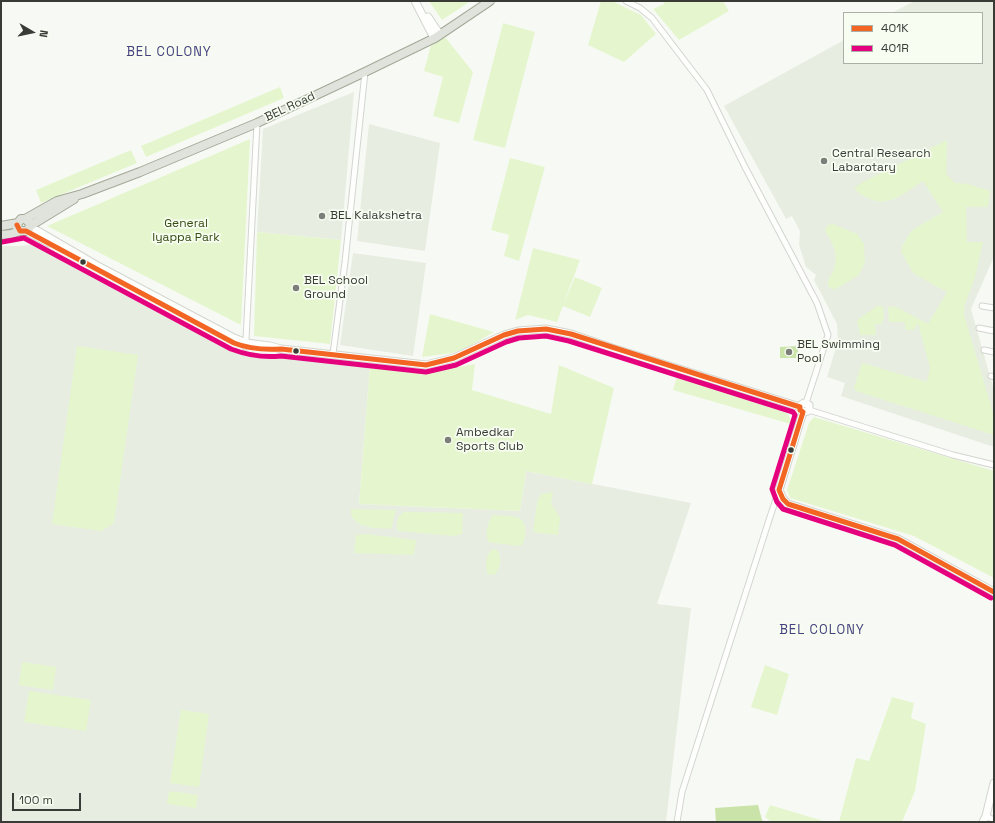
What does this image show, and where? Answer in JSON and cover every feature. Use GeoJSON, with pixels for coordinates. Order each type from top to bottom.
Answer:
{"type":"FeatureCollection","features":[{"type":"Feature","properties":{"kind":"main road"},"geometry":{"type":"LineString","coordinates":[[415,1],[437,36]]}},
{"type":"Feature","properties":{"kind":"main road"},"geometry":{"type":"LineString","coordinates":[[419,1],[437,36]]}},
{"type":"Feature","properties":{"kind":"main road","name":"BEL Road"},"geometry":{"type":"LineString","coordinates":[[1,235],[11,234],[25,226],[57,201],[82,194],[140,172],[257,122],[365,72],[437,36],[490,1]]}},
{"type":"Feature","properties":{"kind":"main road","name":"BEL Road"},"geometry":{"type":"LineString","coordinates":[[1,226],[25,226]]}},
{"type":"Feature","properties":{"kind":"main road"},"geometry":{"type":"LineString","coordinates":[[25,226],[36,230],[96,265],[245,345],[270,350],[281,349],[426,364],[454,358],[504,335],[518,331],[546,329],[571,334],[805,408],[780,490],[783,499],[788,504],[898,539],[994,592]]}},
{"type":"Feature","properties":{"kind":"main road"},"geometry":{"type":"LineString","coordinates":[[984,819],[994,783]]}},
{"type":"Feature","properties":{"kind":"street"},"geometry":{"type":"LineString","coordinates":[[626,1],[640,8],[652,18],[707,90],[745,167],[817,303],[828,335],[805,408],[953,455],[994,465]]}},
{"type":"Feature","properties":{"kind":"street"},"geometry":{"type":"LineString","coordinates":[[333,354],[345,262],[365,72]]}},
{"type":"Feature","properties":{"kind":"street"},"geometry":{"type":"LineString","coordinates":[[245,345],[257,122]]}},
{"type":"Feature","properties":{"kind":"street"},"geometry":{"type":"LineString","coordinates":[[982,306],[994,308]]}},
{"type":"Feature","properties":{"kind":"street"},"geometry":{"type":"LineString","coordinates":[[978,328],[994,331]]}},
{"type":"Feature","properties":{"kind":"street"},"geometry":{"type":"LineString","coordinates":[[984,350],[994,352]]}},
{"type":"Feature","properties":{"kind":"street"},"geometry":{"type":"LineString","coordinates":[[677,822],[682,792],[780,490]]}},
{"type":"Feature","properties":{"kind":"street"},"geometry":{"type":"LineString","coordinates":[[984,819],[994,820]]}},
{"type":"Feature","properties":{"kind":"shaded area"},"geometry":{"type":"Polygon","coordinates":[[[914,1],[994,1],[994,247],[993,259],[971,309],[994,390],[994,447],[841,396],[845,383],[827,377],[838,341],[837,324],[814,280],[816,275],[806,267],[799,245],[800,231],[792,216],[786,219],[724,106],[843,41],[843,64],[983,64],[983,12],[894,12],[914,1]]]}},
{"type":"Feature","properties":{"kind":"shaded area"},"geometry":{"type":"Polygon","coordinates":[[[354,92],[341,240],[257,232],[263,129],[354,92]]]}},
{"type":"Feature","properties":{"kind":"shaded area"},"geometry":{"type":"Polygon","coordinates":[[[369,124],[440,143],[425,251],[357,241],[369,124]]]}},
{"type":"Feature","properties":{"kind":"shaded area"},"geometry":{"type":"Polygon","coordinates":[[[35,244],[143,303],[232,349],[244,352],[370,366],[359,504],[520,511],[526,471],[691,503],[657,604],[691,608],[666,822],[1,822],[1,246],[35,244]]]}},
{"type":"Feature","properties":{"kind":"shaded area"},"geometry":{"type":"Polygon","coordinates":[[[353,253],[426,263],[413,356],[340,345],[353,253]]]}},
{"type":"Feature","properties":{"kind":"shaded area","name":"BEL Swimming Pool"},"geometry":{"type":"Polygon","coordinates":[[[798,346],[798,358],[780,358],[780,347],[798,346]]]}},
{"type":"Feature","properties":{"kind":"shaded area"},"geometry":{"type":"Polygon","coordinates":[[[758,805],[762,820],[764,822],[716,822],[715,808],[758,805]]]}},
{"type":"Feature","properties":{"kind":"green space"},"geometry":{"type":"Polygon","coordinates":[[[429,1],[471,1],[442,20],[429,1]]]}},
{"type":"Feature","properties":{"kind":"green space"},"geometry":{"type":"Polygon","coordinates":[[[601,1],[612,1],[641,15],[656,34],[624,62],[588,45],[601,1]]]}},
{"type":"Feature","properties":{"kind":"green space"},"geometry":{"type":"Polygon","coordinates":[[[663,1],[723,1],[729,11],[679,40],[653,9],[664,4],[663,1]]]}},
{"type":"Feature","properties":{"kind":"green space"},"geometry":{"type":"Polygon","coordinates":[[[503,23],[535,32],[505,148],[473,140],[503,23]]]}},
{"type":"Feature","properties":{"kind":"green space"},"geometry":{"type":"Polygon","coordinates":[[[445,37],[473,72],[459,123],[433,116],[443,77],[424,71],[431,45],[445,37]]]}},
{"type":"Feature","properties":{"kind":"green space"},"geometry":{"type":"Polygon","coordinates":[[[280,87],[284,98],[146,157],[141,146],[280,87]]]}},
{"type":"Feature","properties":{"kind":"green space","name":"General Iyappa Park"},"geometry":{"type":"Polygon","coordinates":[[[250,139],[241,325],[47,226],[250,139]]]}},
{"type":"Feature","properties":{"kind":"green space"},"geometry":{"type":"Polygon","coordinates":[[[947,140],[946,174],[955,183],[968,184],[990,191],[988,207],[966,207],[967,242],[983,242],[975,277],[965,304],[964,315],[994,416],[994,435],[856,391],[854,388],[862,363],[927,382],[930,368],[918,323],[914,330],[905,330],[905,322],[889,322],[888,307],[896,307],[928,324],[947,292],[913,273],[901,251],[902,246],[912,230],[943,212],[924,182],[921,182],[898,197],[886,201],[870,199],[854,189],[861,183],[947,140]]]}},
{"type":"Feature","properties":{"kind":"green space"},"geometry":{"type":"Polygon","coordinates":[[[131,150],[137,163],[41,203],[36,190],[131,150]]]}},
{"type":"Feature","properties":{"kind":"green space"},"geometry":{"type":"Polygon","coordinates":[[[510,158],[545,167],[519,261],[504,256],[509,235],[491,230],[510,158]]]}},
{"type":"Feature","properties":{"kind":"green space"},"geometry":{"type":"Polygon","coordinates":[[[833,224],[857,234],[864,244],[865,262],[859,275],[834,290],[828,286],[828,283],[834,269],[836,258],[832,243],[825,230],[828,225],[833,224]]]}},
{"type":"Feature","properties":{"kind":"green space","name":"BEL School Ground"},"geometry":{"type":"Polygon","coordinates":[[[257,232],[341,240],[330,344],[254,336],[257,232]]]}},
{"type":"Feature","properties":{"kind":"green space"},"geometry":{"type":"Polygon","coordinates":[[[533,248],[580,260],[563,305],[575,277],[602,288],[590,317],[563,306],[557,322],[528,315],[515,320],[533,248]]]}},
{"type":"Feature","properties":{"kind":"green space"},"geometry":{"type":"Polygon","coordinates":[[[877,306],[883,306],[884,320],[882,320],[882,324],[875,324],[876,335],[860,335],[857,320],[877,306]]]}},
{"type":"Feature","properties":{"kind":"green space"},"geometry":{"type":"Polygon","coordinates":[[[430,314],[494,332],[470,346],[453,353],[422,357],[430,314]]]}},
{"type":"Feature","properties":{"kind":"green space"},"geometry":{"type":"Polygon","coordinates":[[[77,346],[138,355],[114,523],[101,531],[52,524],[77,346]]]}},
{"type":"Feature","properties":{"kind":"green space","name":"Ambedkar Sports Club"},"geometry":{"type":"Polygon","coordinates":[[[475,364],[472,390],[551,414],[559,365],[614,388],[592,484],[526,471],[520,511],[359,504],[370,366],[430,372],[475,364]]]}},
{"type":"Feature","properties":{"kind":"green space"},"geometry":{"type":"Polygon","coordinates":[[[677,376],[787,413],[794,425],[673,390],[677,376]]]}},
{"type":"Feature","properties":{"kind":"green space"},"geometry":{"type":"Polygon","coordinates":[[[814,417],[994,471],[994,578],[914,536],[790,498],[787,490],[809,423],[814,417]]]}},
{"type":"Feature","properties":{"kind":"green space"},"geometry":{"type":"Polygon","coordinates":[[[553,492],[551,502],[560,518],[558,535],[533,532],[537,503],[541,494],[553,492]]]}},
{"type":"Feature","properties":{"kind":"green space"},"geometry":{"type":"Polygon","coordinates":[[[351,509],[396,510],[391,529],[365,526],[356,522],[352,517],[351,509]]]}},
{"type":"Feature","properties":{"kind":"green space"},"geometry":{"type":"Polygon","coordinates":[[[402,513],[463,513],[462,534],[454,536],[399,531],[397,529],[398,519],[402,513]]]}},
{"type":"Feature","properties":{"kind":"green space"},"geometry":{"type":"Polygon","coordinates":[[[493,515],[513,516],[523,521],[525,537],[522,545],[519,546],[488,542],[487,528],[493,515]]]}},
{"type":"Feature","properties":{"kind":"green space"},"geometry":{"type":"Polygon","coordinates":[[[365,534],[416,540],[414,555],[354,553],[356,535],[365,534]]]}},
{"type":"Feature","properties":{"kind":"green space"},"geometry":{"type":"Polygon","coordinates":[[[494,549],[498,551],[500,560],[495,575],[488,574],[486,567],[487,557],[494,549]]]}},
{"type":"Feature","properties":{"kind":"green space"},"geometry":{"type":"Polygon","coordinates":[[[22,662],[56,667],[53,690],[19,685],[22,662]]]}},
{"type":"Feature","properties":{"kind":"green space"},"geometry":{"type":"Polygon","coordinates":[[[765,665],[789,674],[777,715],[751,707],[765,665]]]}},
{"type":"Feature","properties":{"kind":"green space"},"geometry":{"type":"Polygon","coordinates":[[[29,691],[91,700],[86,731],[24,722],[29,691]]]}},
{"type":"Feature","properties":{"kind":"green space"},"geometry":{"type":"Polygon","coordinates":[[[892,697],[914,703],[911,718],[926,724],[915,791],[902,822],[839,822],[856,758],[869,761],[892,697]]]}},
{"type":"Feature","properties":{"kind":"green space"},"geometry":{"type":"Polygon","coordinates":[[[181,710],[209,714],[199,787],[170,783],[181,710]]]}},
{"type":"Feature","properties":{"kind":"green space"},"geometry":{"type":"Polygon","coordinates":[[[169,791],[198,795],[196,808],[167,804],[169,791]]]}},
{"type":"Feature","properties":{"kind":"green space"},"geometry":{"type":"Polygon","coordinates":[[[770,805],[827,822],[771,822],[765,817],[770,805]]]}},
{"type":"Feature","properties":{"kind":"transit line","name":"401K"},"geometry":{"type":"LineString","coordinates":[[17,225],[20,231],[26,231],[234,343],[245,347],[281,349],[426,365],[454,358],[504,335],[518,331],[546,329],[571,334],[800,407],[800,410],[803,412],[779,490],[783,499],[788,504],[898,539],[994,592]]}},
{"type":"Feature","properties":{"kind":"transit line","name":"401R"},"geometry":{"type":"LineString","coordinates":[[2,242],[24,238],[231,349],[243,353],[268,357],[281,356],[426,372],[456,365],[506,342],[519,338],[546,336],[569,341],[793,412],[795,415],[772,489],[777,502],[783,509],[895,545],[991,598]]}},
{"type":"Feature","properties":{"kind":"place","name":"Central Research Labarotary"},"geometry":{"type":"Point","coordinates":[824,161]}},
{"type":"Feature","properties":{"kind":"place","name":"BEL Kalakshetra"},"geometry":{"type":"Point","coordinates":[322,216]}},
{"type":"Feature","properties":{"kind":"place","name":"BEL School Ground"},"geometry":{"type":"Point","coordinates":[296,288]}},
{"type":"Feature","properties":{"kind":"place","name":"BEL Swimming Pool"},"geometry":{"type":"Point","coordinates":[789,352]}},
{"type":"Feature","properties":{"kind":"place","name":"Ambedkar Sports Club"},"geometry":{"type":"Point","coordinates":[448,440]}},
{"type":"Feature","properties":{"kind":"district","name":"BEL COLONY"},"geometry":{"type":"Point","coordinates":[169,52]}},
{"type":"Feature","properties":{"kind":"district","name":"BEL COLONY"},"geometry":{"type":"Point","coordinates":[822,630]}}]}
